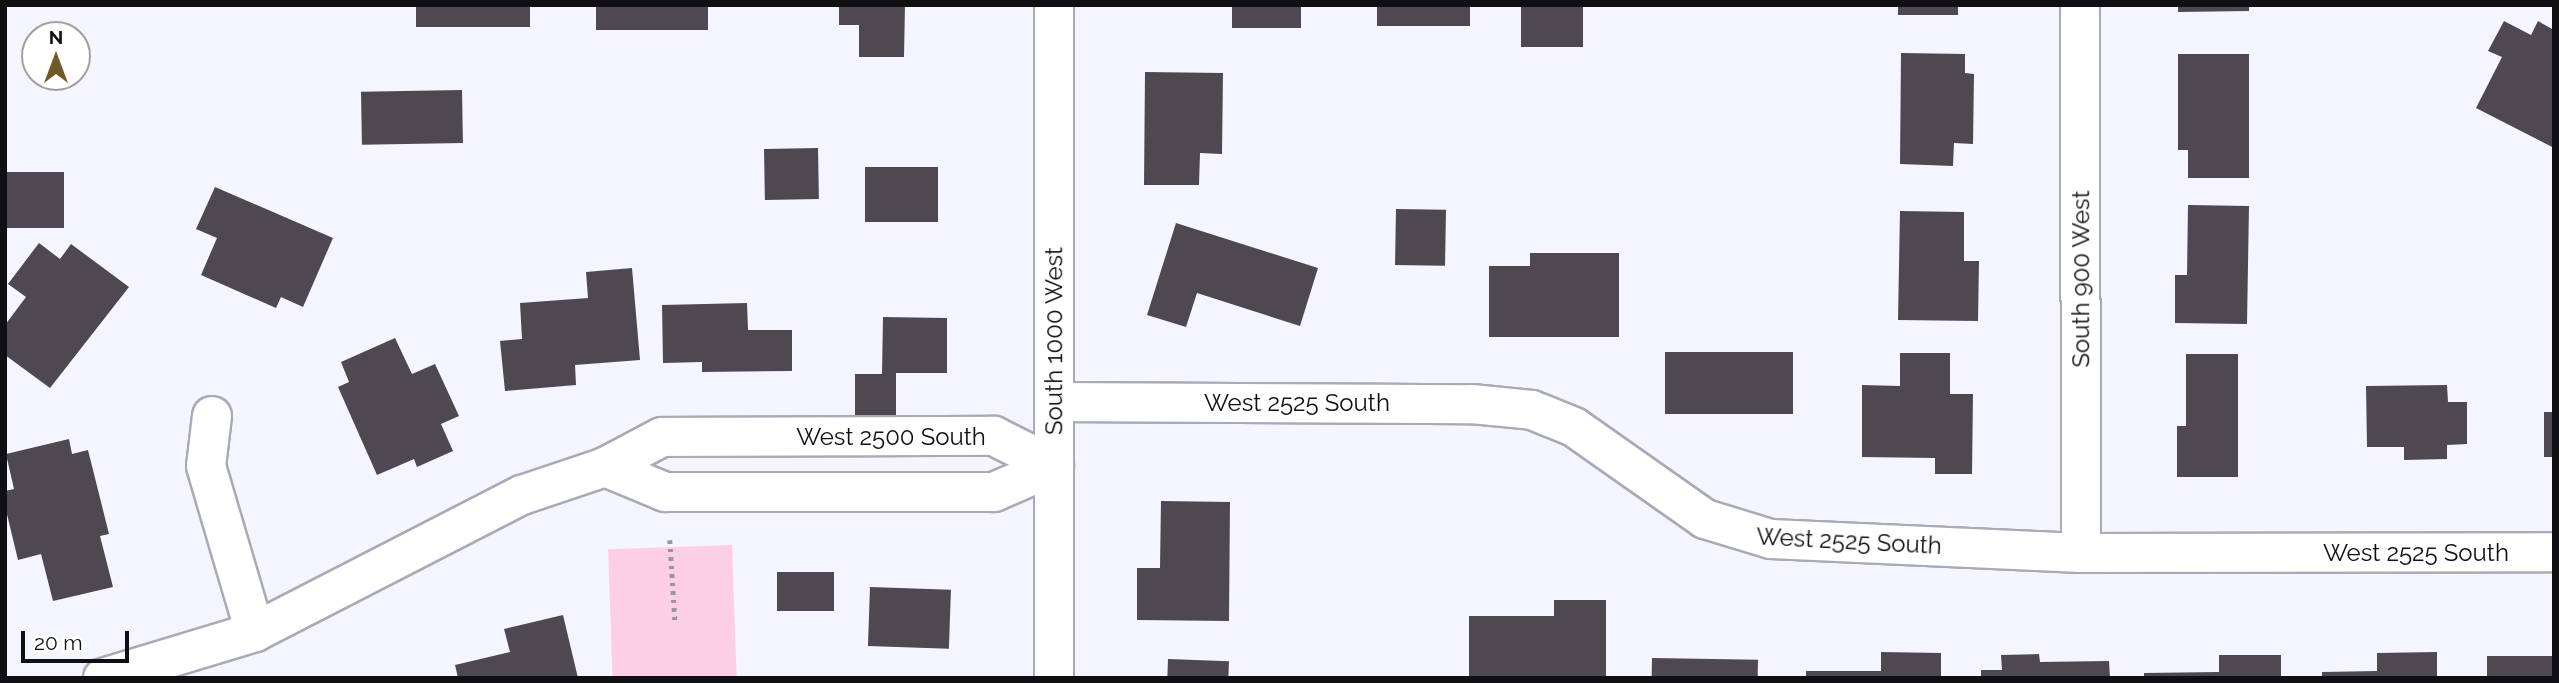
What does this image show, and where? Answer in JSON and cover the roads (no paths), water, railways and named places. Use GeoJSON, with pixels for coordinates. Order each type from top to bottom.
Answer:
{"type":"FeatureCollection","features":[{"type":"Feature","properties":{"kind":"street","name":"South 1000 West"},"geometry":{"type":"LineString","coordinates":[[1054,5],[1055,678]]}},
{"type":"Feature","properties":{"kind":"street","name":"South 900 West"},"geometry":{"type":"LineString","coordinates":[[2080,5],[2081,553]]}},
{"type":"Feature","properties":{"kind":"street","name":"West 2525 South"},"geometry":{"type":"LineString","coordinates":[[1054,402],[1472,404],[1532,410],[1574,427],[1675,502],[1738,533],[2081,553],[2554,552]]}},
{"type":"Feature","properties":{"kind":"street"},"geometry":{"type":"LineString","coordinates":[[212,416],[206,466],[255,632]]}},
{"type":"Feature","properties":{"kind":"street","name":"West 2500 South"},"geometry":{"type":"LineString","coordinates":[[103,678],[255,632],[522,495],[605,467],[662,438],[994,436],[1054,466]]}},
{"type":"Feature","properties":{"kind":"street"},"geometry":{"type":"LineString","coordinates":[[605,467],[665,492],[994,492],[1054,466]]}}]}
